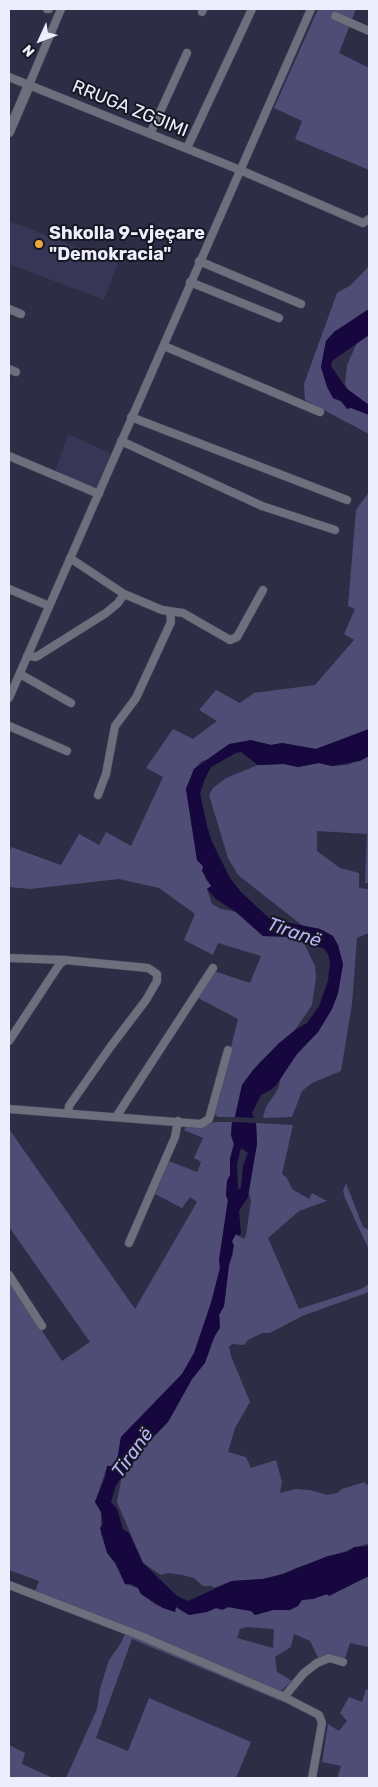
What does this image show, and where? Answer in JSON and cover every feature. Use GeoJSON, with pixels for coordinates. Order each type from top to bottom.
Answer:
{"type":"FeatureCollection","features":[{"type":"Feature","properties":{"kind":"street"},"geometry":{"type":"LineString","coordinates":[[9,132],[61,9]]}},
{"type":"Feature","properties":{"kind":"street"},"geometry":{"type":"LineString","coordinates":[[187,148],[252,9]]}},
{"type":"Feature","properties":{"kind":"street"},"geometry":{"type":"LineString","coordinates":[[9,698],[311,9]]}},
{"type":"Feature","properties":{"kind":"street"},"geometry":{"type":"LineString","coordinates":[[335,16],[369,31]]}},
{"type":"Feature","properties":{"kind":"street"},"geometry":{"type":"LineString","coordinates":[[150,134],[187,53]]}},
{"type":"Feature","properties":{"kind":"street","name":"RRUGA ZGJIMI"},"geometry":{"type":"LineString","coordinates":[[9,77],[187,148],[363,223],[369,219]]}},
{"type":"Feature","properties":{"kind":"street"},"geometry":{"type":"LineString","coordinates":[[199,261],[301,304]]}},
{"type":"Feature","properties":{"kind":"street"},"geometry":{"type":"LineString","coordinates":[[190,282],[279,318]]}},
{"type":"Feature","properties":{"kind":"street"},"geometry":{"type":"LineString","coordinates":[[9,309],[21,314]]}},
{"type":"Feature","properties":{"kind":"street"},"geometry":{"type":"LineString","coordinates":[[164,346],[320,412]]}},
{"type":"Feature","properties":{"kind":"street"},"geometry":{"type":"LineString","coordinates":[[131,417],[347,500]]}},
{"type":"Feature","properties":{"kind":"street"},"geometry":{"type":"LineString","coordinates":[[121,441],[262,506],[334,530]]}},
{"type":"Feature","properties":{"kind":"street"},"geometry":{"type":"LineString","coordinates":[[9,456],[100,494]]}},
{"type":"Feature","properties":{"kind":"street"},"geometry":{"type":"LineString","coordinates":[[70,558],[124,594],[162,610],[183,613],[226,639],[234,640],[263,590]]}},
{"type":"Feature","properties":{"kind":"street"},"geometry":{"type":"LineString","coordinates":[[9,589],[49,606]]}},
{"type":"Feature","properties":{"kind":"street"},"geometry":{"type":"LineString","coordinates":[[28,656],[36,657],[98,618],[118,603],[124,594]]}},
{"type":"Feature","properties":{"kind":"street"},"geometry":{"type":"LineString","coordinates":[[98,796],[106,774],[115,726],[136,698],[170,622],[170,611]]}},
{"type":"Feature","properties":{"kind":"street"},"geometry":{"type":"LineString","coordinates":[[20,674],[71,703]]}},
{"type":"Feature","properties":{"kind":"street"},"geometry":{"type":"LineString","coordinates":[[9,726],[67,751]]}},
{"type":"Feature","properties":{"kind":"street"},"geometry":{"type":"LineString","coordinates":[[9,958],[65,960],[148,968],[153,970],[158,977],[146,1000],[70,1106],[68,1113]]}},
{"type":"Feature","properties":{"kind":"street"},"geometry":{"type":"LineString","coordinates":[[9,1041],[59,965],[65,960]]}},
{"type":"Feature","properties":{"kind":"street"},"geometry":{"type":"LineString","coordinates":[[116,1117],[213,968]]}},
{"type":"Feature","properties":{"kind":"street"},"geometry":{"type":"LineString","coordinates":[[9,1109],[201,1124],[209,1119],[228,1050]]}},
{"type":"Feature","properties":{"kind":"street"},"geometry":{"type":"LineString","coordinates":[[129,1243],[175,1138],[178,1122]]}},
{"type":"Feature","properties":{"kind":"street"},"geometry":{"type":"LineString","coordinates":[[9,1275],[42,1326]]}},
{"type":"Feature","properties":{"kind":"street"},"geometry":{"type":"LineString","coordinates":[[9,1585],[141,1636],[284,1697],[319,1715],[322,1720],[312,1778]]}},
{"type":"Feature","properties":{"kind":"street"},"geometry":{"type":"LineString","coordinates":[[284,1697],[304,1673],[317,1663],[329,1658],[343,1662]]}},
{"type":"Feature","properties":{"kind":"shaded area"},"geometry":{"type":"Polygon","coordinates":[[[318,9],[356,9],[339,53],[369,68],[369,170],[295,139],[302,121],[274,108],[318,9]]]}},
{"type":"Feature","properties":{"kind":"shaded area","name":"Shkolla 9-vjeçare \"Demokracia\""},"geometry":{"type":"Polygon","coordinates":[[[9,221],[118,263],[104,300],[9,264],[9,221]]]}},
{"type":"Feature","properties":{"kind":"shaded area"},"geometry":{"type":"Polygon","coordinates":[[[369,266],[369,309],[334,332],[326,341],[321,367],[333,398],[369,415],[369,434],[305,400],[304,384],[337,293],[351,285],[369,266]]]}},
{"type":"Feature","properties":{"kind":"shaded area"},"geometry":{"type":"Polygon","coordinates":[[[369,335],[369,405],[349,391],[345,384],[347,365],[357,343],[369,335]]]}},
{"type":"Feature","properties":{"kind":"shaded area"},"geometry":{"type":"Polygon","coordinates":[[[68,434],[112,454],[95,490],[55,473],[68,434]]]}},
{"type":"Feature","properties":{"kind":"shaded area"},"geometry":{"type":"Polygon","coordinates":[[[369,492],[369,729],[316,749],[282,743],[271,745],[264,743],[202,761],[194,769],[186,789],[197,860],[203,866],[206,880],[212,886],[207,889],[212,904],[221,909],[236,912],[263,936],[295,937],[304,943],[315,966],[316,978],[312,1005],[295,1030],[259,1063],[242,1085],[235,1117],[218,1117],[215,1115],[215,1110],[238,1019],[198,998],[214,971],[250,983],[261,956],[218,943],[213,955],[184,940],[195,914],[159,888],[119,879],[30,889],[9,887],[9,854],[11,847],[61,865],[79,834],[99,845],[106,832],[131,846],[163,777],[146,768],[173,729],[193,739],[217,721],[199,710],[216,690],[240,703],[254,693],[315,685],[354,640],[344,634],[355,609],[348,606],[356,510],[369,492]]]}},
{"type":"Feature","properties":{"kind":"shaded area"},"geometry":{"type":"Polygon","coordinates":[[[369,756],[369,883],[365,883],[367,834],[317,831],[317,851],[340,868],[359,873],[359,888],[369,889],[369,933],[357,938],[352,1004],[341,1071],[312,1083],[302,1091],[292,1117],[263,1118],[266,1107],[278,1089],[282,1074],[297,1054],[318,1032],[332,1009],[338,993],[343,965],[338,945],[332,936],[320,929],[303,926],[238,875],[228,858],[209,795],[213,788],[226,778],[258,765],[284,764],[298,767],[319,763],[332,766],[347,765],[369,756]]]}},
{"type":"Feature","properties":{"kind":"shaded area"},"geometry":{"type":"Polygon","coordinates":[[[232,1122],[231,1135],[234,1144],[230,1159],[230,1175],[227,1181],[226,1196],[228,1200],[219,1260],[220,1268],[211,1303],[194,1353],[182,1374],[121,1437],[117,1461],[106,1470],[95,1502],[101,1512],[101,1534],[125,1584],[138,1588],[141,1594],[156,1605],[175,1612],[176,1607],[189,1615],[228,1607],[251,1611],[255,1615],[288,1608],[302,1600],[329,1594],[369,1576],[369,1660],[368,1647],[350,1643],[345,1658],[331,1656],[318,1658],[310,1641],[294,1634],[291,1647],[275,1657],[277,1672],[292,1681],[279,1693],[35,1591],[39,1581],[9,1570],[9,1281],[62,1361],[90,1342],[9,1227],[9,1129],[135,1309],[197,1202],[190,1197],[182,1208],[155,1194],[169,1161],[197,1172],[201,1162],[194,1158],[203,1138],[184,1130],[187,1125],[232,1122]],[[247,1627],[240,1629],[237,1638],[273,1648],[274,1629],[247,1627]]]}},
{"type":"Feature","properties":{"kind":"shaded area"},"geometry":{"type":"Polygon","coordinates":[[[256,1123],[293,1125],[282,1174],[287,1178],[292,1189],[309,1199],[312,1193],[327,1201],[299,1211],[268,1238],[299,1309],[361,1289],[369,1284],[369,1292],[302,1316],[270,1333],[262,1333],[248,1340],[244,1345],[232,1344],[229,1347],[250,1402],[235,1428],[228,1452],[246,1457],[251,1468],[276,1460],[282,1482],[280,1493],[296,1489],[310,1490],[327,1495],[364,1482],[369,1486],[369,1543],[283,1574],[263,1579],[232,1581],[213,1588],[212,1586],[203,1586],[194,1578],[182,1575],[169,1573],[161,1575],[143,1563],[117,1502],[121,1480],[152,1436],[168,1422],[208,1355],[220,1322],[219,1315],[224,1306],[229,1265],[233,1254],[232,1241],[236,1234],[244,1239],[246,1235],[251,1201],[249,1193],[247,1193],[257,1144],[256,1123]]]}},
{"type":"Feature","properties":{"kind":"shaded area"},"geometry":{"type":"Polygon","coordinates":[[[346,1183],[363,1227],[369,1230],[369,1250],[345,1198],[343,1191],[346,1183]]]}},
{"type":"Feature","properties":{"kind":"shaded area"},"geometry":{"type":"Polygon","coordinates":[[[126,1632],[277,1697],[285,1703],[132,1639],[96,1738],[128,1751],[149,1698],[251,1742],[236,1778],[66,1778],[97,1709],[100,1689],[109,1660],[126,1632]]]}},
{"type":"Feature","properties":{"kind":"shaded area"},"geometry":{"type":"Polygon","coordinates":[[[366,1689],[369,1691],[369,1778],[337,1778],[341,1766],[322,1762],[328,1724],[339,1731],[347,1721],[340,1713],[349,1697],[362,1702],[366,1689]]]}},
{"type":"Feature","properties":{"kind":"shaded area"},"geometry":{"type":"Polygon","coordinates":[[[9,1745],[25,1753],[22,1764],[53,1778],[9,1778],[9,1745]]]}},
{"type":"Feature","properties":{"kind":"water"},"geometry":{"type":"Polygon","coordinates":[[[369,309],[369,335],[332,361],[331,366],[346,388],[369,405],[369,415],[351,408],[347,409],[341,401],[333,398],[327,387],[321,367],[326,341],[334,332],[369,309]]]}},
{"type":"Feature","properties":{"kind":"water","name":"Tiranë"},"geometry":{"type":"Polygon","coordinates":[[[369,729],[369,756],[360,761],[332,766],[319,763],[298,767],[284,764],[258,765],[241,752],[211,767],[204,781],[200,793],[207,826],[212,842],[230,878],[241,892],[270,919],[320,929],[333,936],[338,945],[343,964],[338,993],[332,1009],[318,1032],[297,1054],[277,1084],[261,1095],[252,1113],[254,1118],[235,1117],[242,1085],[253,1070],[278,1044],[307,1023],[319,1006],[328,981],[330,962],[328,954],[323,948],[304,943],[295,937],[263,936],[236,912],[216,899],[207,889],[211,886],[202,871],[203,866],[197,860],[186,789],[194,769],[229,744],[251,740],[271,745],[282,743],[316,749],[369,729]]]}},
{"type":"Feature","properties":{"kind":"water","name":"Tiranë"},"geometry":{"type":"Polygon","coordinates":[[[232,1122],[256,1123],[257,1144],[248,1197],[239,1211],[241,1233],[239,1236],[236,1234],[232,1241],[234,1246],[229,1265],[224,1306],[219,1315],[220,1328],[213,1339],[205,1363],[192,1379],[168,1422],[134,1457],[133,1463],[116,1485],[111,1502],[117,1509],[123,1529],[129,1533],[143,1563],[177,1596],[188,1601],[232,1581],[263,1579],[283,1574],[328,1556],[347,1552],[354,1547],[369,1546],[369,1576],[329,1596],[327,1594],[313,1599],[302,1600],[298,1606],[290,1610],[273,1610],[255,1615],[251,1611],[228,1607],[222,1610],[216,1608],[207,1612],[189,1615],[176,1607],[175,1612],[163,1608],[141,1594],[138,1588],[131,1584],[125,1584],[116,1564],[107,1553],[100,1528],[103,1524],[101,1512],[95,1502],[105,1477],[107,1466],[112,1466],[117,1461],[121,1437],[182,1374],[194,1353],[211,1303],[220,1268],[219,1260],[228,1200],[226,1196],[227,1181],[230,1175],[230,1159],[234,1144],[231,1135],[232,1122]],[[241,1148],[237,1164],[238,1190],[241,1187],[243,1166],[248,1153],[241,1148]]]}},
{"type":"Feature","properties":{"kind":"place","name":"Shkolla 9-vjeçare \"Demokracia\""},"geometry":{"type":"Point","coordinates":[39,244]}}]}
